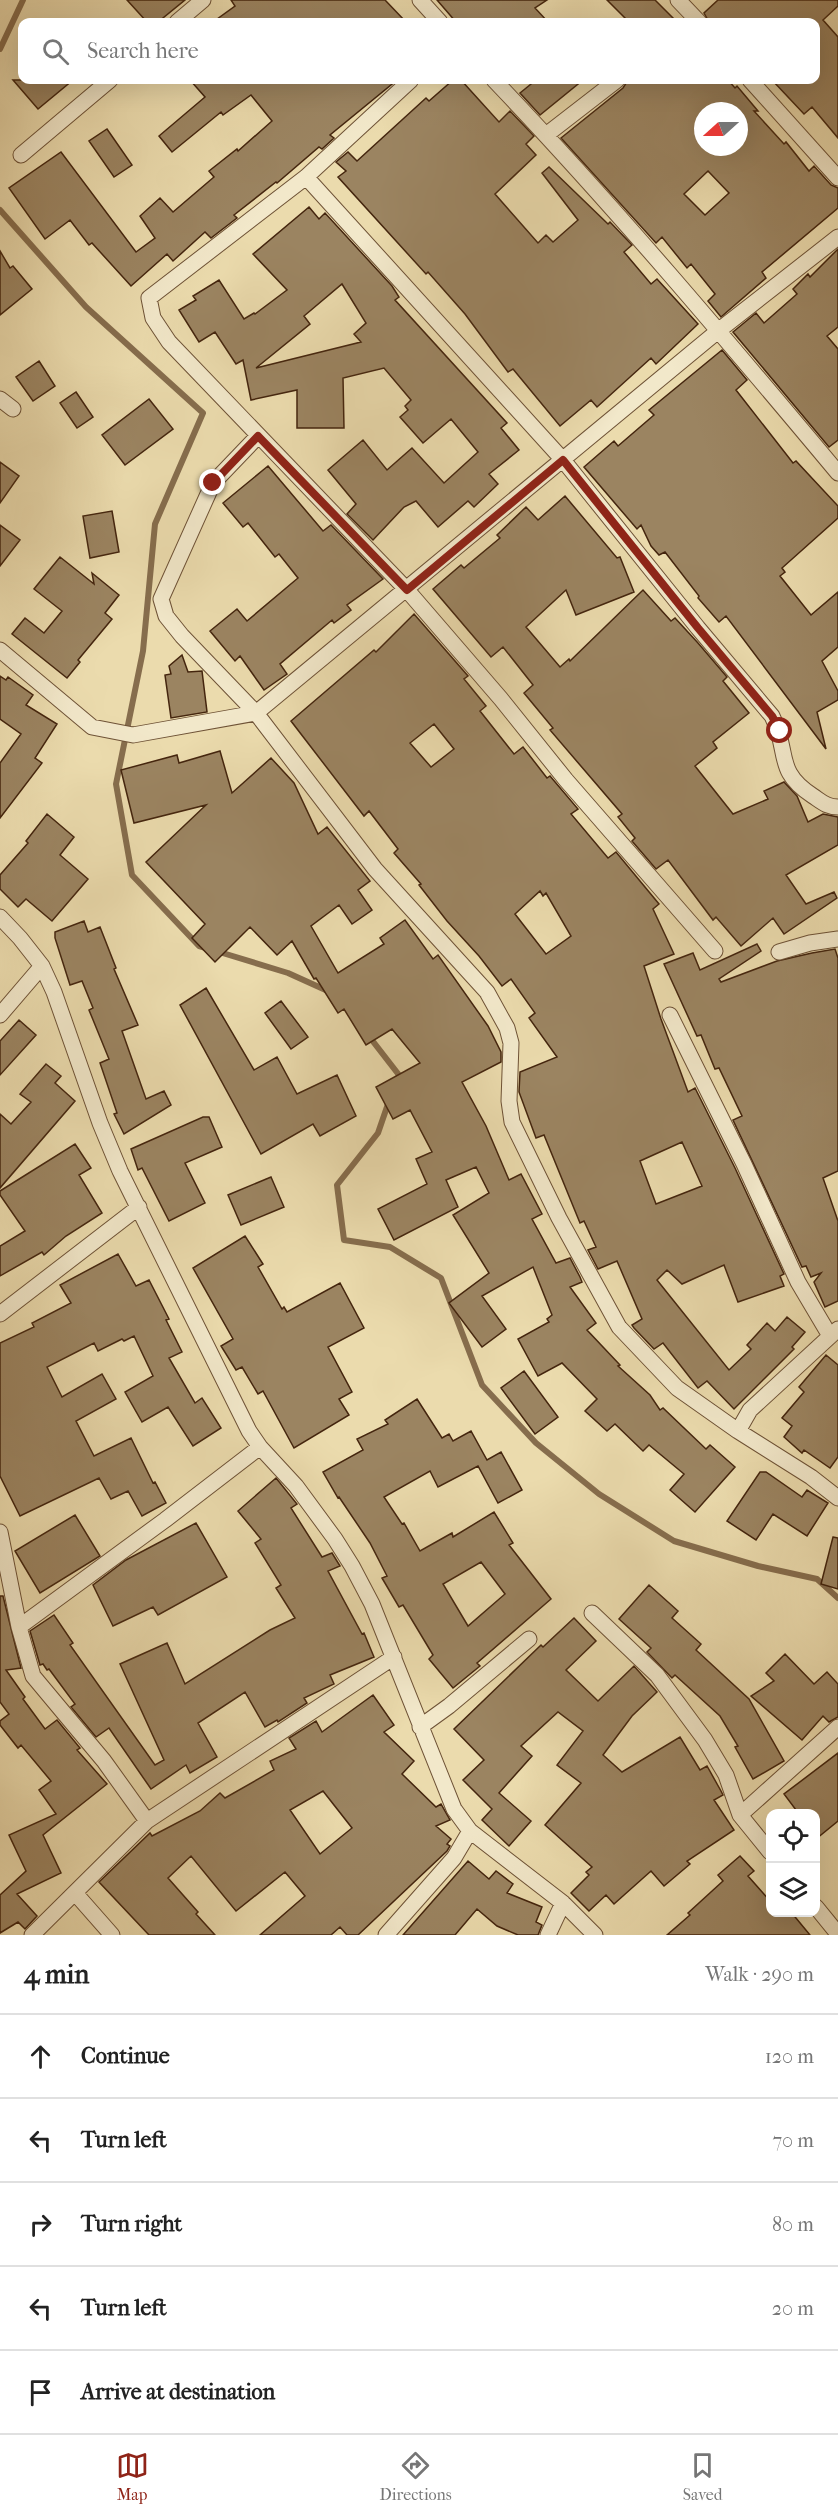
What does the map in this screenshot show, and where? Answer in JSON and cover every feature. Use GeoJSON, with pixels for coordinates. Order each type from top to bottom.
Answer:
{"type":"FeatureCollection","features":[{"type":"Feature","properties":{"kind":"street"},"geometry":{"type":"LineString","coordinates":[[182,18],[203,0]]}},
{"type":"Feature","properties":{"kind":"street"},"geometry":{"type":"LineString","coordinates":[[420,0],[436,18]]}},
{"type":"Feature","properties":{"kind":"street"},"geometry":{"type":"LineString","coordinates":[[678,0],[693,18]]}},
{"type":"Feature","properties":{"kind":"street"},"geometry":{"type":"LineString","coordinates":[[21,155],[105,84]]}},
{"type":"Feature","properties":{"kind":"street"},"geometry":{"type":"LineString","coordinates":[[407,84],[306,177],[149,298],[153,318],[169,342],[407,590],[501,699],[566,780],[715,951]]}},
{"type":"Feature","properties":{"kind":"street"},"geometry":{"type":"LineString","coordinates":[[498,84],[546,135],[718,331],[838,473]]}},
{"type":"Feature","properties":{"kind":"street"},"geometry":{"type":"LineString","coordinates":[[546,135],[612,84]]}},
{"type":"Feature","properties":{"kind":"street"},"geometry":{"type":"LineString","coordinates":[[754,84],[838,178]]}},
{"type":"Feature","properties":{"kind":"street"},"geometry":{"type":"LineString","coordinates":[[306,177],[563,460],[772,716],[780,731],[789,776],[797,787],[829,807],[838,807]]}},
{"type":"Feature","properties":{"kind":"street"},"geometry":{"type":"LineString","coordinates":[[0,650],[92,727],[133,735],[256,712],[407,590],[718,331],[838,237]]}},
{"type":"Feature","properties":{"kind":"street"},"geometry":{"type":"LineString","coordinates":[[0,399],[12,409]]}},
{"type":"Feature","properties":{"kind":"street"},"geometry":{"type":"LineString","coordinates":[[258,436],[213,483],[161,599],[166,616],[182,636],[256,712],[375,869],[487,992],[507,1028],[511,1043],[509,1101],[512,1122],[559,1218],[619,1327],[677,1388],[838,1498]]}},
{"type":"Feature","properties":{"kind":"street"},"geometry":{"type":"LineString","coordinates":[[0,917],[42,966],[54,992],[100,1123],[120,1172],[232,1398],[261,1447],[296,1486],[335,1539],[372,1604],[454,1809],[470,1831],[563,1903],[595,1935]]}},
{"type":"Feature","properties":{"kind":"street"},"geometry":{"type":"LineString","coordinates":[[779,952],[810,942],[838,939]]}},
{"type":"Feature","properties":{"kind":"street"},"geometry":{"type":"LineString","coordinates":[[0,1015],[42,966]]}},
{"type":"Feature","properties":{"kind":"street"},"geometry":{"type":"LineString","coordinates":[[670,1015],[744,1164],[798,1282],[834,1332],[750,1410],[738,1431]]}},
{"type":"Feature","properties":{"kind":"street"},"geometry":{"type":"LineString","coordinates":[[0,1314],[139,1207]]}},
{"type":"Feature","properties":{"kind":"street"},"geometry":{"type":"LineString","coordinates":[[19,1627],[261,1447]]}},
{"type":"Feature","properties":{"kind":"street"},"geometry":{"type":"LineString","coordinates":[[0,1532],[19,1627],[33,1676],[104,1761],[147,1821]]}},
{"type":"Feature","properties":{"kind":"street"},"geometry":{"type":"LineString","coordinates":[[592,1613],[657,1675],[698,1730],[726,1775],[740,1815],[766,1846]]}},
{"type":"Feature","properties":{"kind":"street"},"geometry":{"type":"LineString","coordinates":[[420,1726],[449,1706],[530,1639]]}},
{"type":"Feature","properties":{"kind":"street"},"geometry":{"type":"LineString","coordinates":[[32,1935],[147,1821],[394,1657]]}},
{"type":"Feature","properties":{"kind":"street"},"geometry":{"type":"LineString","coordinates":[[740,1815],[838,1726]]}},
{"type":"Feature","properties":{"kind":"street"},"geometry":{"type":"LineString","coordinates":[[386,1935],[454,1858],[470,1831]]}},
{"type":"Feature","properties":{"kind":"street"},"geometry":{"type":"LineString","coordinates":[[75,1893],[112,1935]]}},
{"type":"Feature","properties":{"kind":"street"},"geometry":{"type":"LineString","coordinates":[[548,1935],[563,1903]]}},
{"type":"Feature","properties":{"kind":"street"},"geometry":{"type":"LineString","coordinates":[[820,1912],[838,1934]]}},
{"type":"Feature","properties":{"kind":"building"},"geometry":{"type":"Polygon","coordinates":[[[127,0],[185,0],[163,18],[143,18],[127,0]]]}},
{"type":"Feature","properties":{"kind":"building"},"geometry":{"type":"Polygon","coordinates":[[[231,0],[385,0],[402,18],[218,18],[235,6],[231,0]]]}},
{"type":"Feature","properties":{"kind":"building"},"geometry":{"type":"Polygon","coordinates":[[[437,0],[547,0],[535,8],[544,18],[453,18],[437,0]]]}},
{"type":"Feature","properties":{"kind":"building"},"geometry":{"type":"Polygon","coordinates":[[[607,0],[655,0],[673,18],[625,18],[607,0]]]}},
{"type":"Feature","properties":{"kind":"building"},"geometry":{"type":"Polygon","coordinates":[[[718,0],[838,0],[838,6],[823,20],[838,37],[838,138],[812,107],[804,114],[776,84],[820,84],[820,18],[707,18],[704,13],[718,0]]]}},
{"type":"Feature","properties":{"kind":"building"},"geometry":{"type":"Polygon","coordinates":[[[13,80],[18,80],[18,84],[68,84],[38,109],[13,80]]]}},
{"type":"Feature","properties":{"kind":"building"},"geometry":{"type":"Polygon","coordinates":[[[194,84],[392,84],[330,135],[334,138],[322,149],[319,147],[277,183],[234,215],[237,218],[211,238],[205,232],[173,261],[167,254],[131,286],[92,243],[89,245],[70,220],[45,239],[9,188],[61,152],[136,252],[155,238],[140,216],[160,198],[173,212],[214,177],[209,171],[237,149],[238,151],[272,121],[251,95],[223,115],[221,112],[172,152],[159,136],[205,97],[194,84]]]}},
{"type":"Feature","properties":{"kind":"building"},"geometry":{"type":"Polygon","coordinates":[[[448,84],[465,84],[499,122],[510,111],[534,136],[526,144],[536,155],[495,194],[538,243],[546,235],[553,242],[578,220],[542,173],[549,167],[632,245],[624,252],[651,284],[657,279],[698,324],[656,364],[651,358],[597,407],[591,400],[560,426],[513,369],[508,372],[465,314],[428,272],[426,274],[338,177],[346,171],[336,162],[348,152],[357,161],[426,98],[429,101],[448,84]]]}},
{"type":"Feature","properties":{"kind":"building"},"geometry":{"type":"Polygon","coordinates":[[[531,84],[578,84],[540,115],[520,93],[531,84]]]}},
{"type":"Feature","properties":{"kind":"building"},"geometry":{"type":"Polygon","coordinates":[[[626,84],[732,84],[735,88],[737,86],[758,111],[754,111],[784,144],[786,142],[809,171],[814,166],[831,185],[838,188],[838,208],[762,272],[766,278],[721,317],[708,301],[715,294],[691,264],[687,268],[662,237],[656,243],[561,138],[626,84]],[[708,171],[684,194],[705,215],[729,193],[708,171]]]}},
{"type":"Feature","properties":{"kind":"building"},"geometry":{"type":"Polygon","coordinates":[[[107,129],[132,165],[114,177],[89,141],[107,129]]]}},
{"type":"Feature","properties":{"kind":"building"},"geometry":{"type":"Polygon","coordinates":[[[309,207],[319,219],[325,213],[392,286],[399,297],[395,300],[507,423],[501,428],[519,450],[489,474],[498,484],[474,507],[468,501],[438,527],[416,501],[404,507],[373,540],[347,514],[356,504],[328,470],[363,440],[387,470],[412,448],[444,483],[478,452],[451,419],[423,443],[400,417],[408,410],[405,406],[411,400],[384,368],[343,378],[344,428],[297,428],[297,390],[251,400],[243,360],[236,364],[215,332],[199,342],[179,310],[196,300],[193,296],[219,280],[244,319],[255,314],[287,290],[253,254],[309,207]],[[342,284],[304,316],[310,324],[256,368],[361,342],[354,334],[366,323],[342,284]]]}},
{"type":"Feature","properties":{"kind":"building"},"geometry":{"type":"Polygon","coordinates":[[[838,249],[838,327],[827,336],[838,349],[838,440],[829,447],[733,332],[756,313],[764,323],[797,294],[793,289],[808,274],[810,277],[838,249]]]}},
{"type":"Feature","properties":{"kind":"building"},"geometry":{"type":"Polygon","coordinates":[[[0,251],[10,268],[13,266],[32,289],[0,315],[0,251]]]}},
{"type":"Feature","properties":{"kind":"building"},"geometry":{"type":"Polygon","coordinates":[[[722,350],[747,380],[736,390],[793,463],[796,461],[838,506],[838,518],[782,568],[785,572],[780,576],[811,615],[838,592],[838,647],[822,661],[838,691],[838,700],[817,712],[826,749],[726,616],[719,622],[698,598],[699,596],[665,552],[659,555],[651,546],[641,525],[637,529],[584,467],[614,441],[618,446],[654,415],[649,410],[722,350]]]}},
{"type":"Feature","properties":{"kind":"building"},"geometry":{"type":"Polygon","coordinates":[[[39,361],[55,386],[33,401],[16,377],[39,361]]]}},
{"type":"Feature","properties":{"kind":"building"},"geometry":{"type":"Polygon","coordinates":[[[76,392],[93,417],[77,428],[60,403],[76,392]]]}},
{"type":"Feature","properties":{"kind":"building"},"geometry":{"type":"Polygon","coordinates":[[[149,399],[173,429],[125,465],[102,435],[149,399]]]}},
{"type":"Feature","properties":{"kind":"building"},"geometry":{"type":"Polygon","coordinates":[[[0,462],[19,476],[0,503],[0,462]]]}},
{"type":"Feature","properties":{"kind":"building"},"geometry":{"type":"Polygon","coordinates":[[[268,466],[323,531],[331,525],[383,579],[347,605],[351,610],[334,623],[332,620],[280,664],[287,674],[264,690],[240,656],[235,661],[210,631],[237,609],[247,621],[298,578],[279,554],[275,557],[248,523],[243,527],[223,503],[268,466]]]}},
{"type":"Feature","properties":{"kind":"building"},"geometry":{"type":"Polygon","coordinates":[[[565,496],[617,558],[620,557],[634,592],[576,615],[566,590],[526,627],[560,667],[569,659],[570,661],[643,590],[671,621],[675,618],[698,643],[727,677],[723,681],[749,713],[713,742],[717,748],[695,766],[733,814],[768,799],[764,791],[784,782],[797,796],[808,822],[823,814],[838,817],[838,845],[786,875],[806,904],[834,892],[837,898],[784,934],[773,918],[741,946],[716,917],[713,920],[668,860],[656,869],[632,841],[635,838],[618,817],[622,814],[550,730],[553,728],[524,693],[533,685],[503,647],[491,657],[433,589],[461,565],[464,568],[500,538],[497,535],[526,507],[538,520],[565,496]]]}},
{"type":"Feature","properties":{"kind":"building"},"geometry":{"type":"Polygon","coordinates":[[[112,511],[119,552],[90,558],[83,516],[112,511]]]}},
{"type":"Feature","properties":{"kind":"building"},"geometry":{"type":"Polygon","coordinates":[[[0,525],[20,540],[0,566],[0,525]]]}},
{"type":"Feature","properties":{"kind":"building"},"geometry":{"type":"Polygon","coordinates":[[[60,557],[94,584],[92,573],[119,595],[105,613],[112,619],[78,660],[80,662],[67,678],[12,634],[25,618],[44,633],[62,611],[34,589],[60,557]]]}},
{"type":"Feature","properties":{"kind":"building"},"geometry":{"type":"Polygon","coordinates":[[[414,614],[468,676],[464,679],[486,706],[480,711],[514,754],[523,747],[547,778],[550,776],[578,809],[571,814],[608,858],[616,852],[659,904],[653,909],[674,954],[644,966],[661,1019],[688,1092],[695,1088],[735,1168],[784,1274],[780,1276],[784,1286],[738,1302],[724,1265],[682,1284],[667,1270],[657,1280],[729,1370],[751,1349],[747,1345],[767,1323],[775,1331],[787,1317],[805,1332],[792,1347],[794,1349],[734,1409],[707,1381],[698,1388],[663,1343],[654,1349],[634,1328],[632,1325],[642,1319],[617,1261],[598,1269],[588,1250],[596,1247],[584,1221],[580,1223],[544,1135],[536,1138],[519,1092],[520,1072],[557,1057],[529,1018],[535,1013],[511,979],[502,986],[479,956],[447,921],[419,885],[421,884],[394,853],[398,849],[369,811],[364,816],[291,721],[374,650],[376,652],[414,614]],[[434,724],[410,743],[431,767],[454,749],[434,724]],[[540,891],[515,914],[546,954],[571,936],[546,893],[543,896],[540,891]],[[682,1142],[640,1161],[656,1204],[702,1186],[682,1142]]]}},
{"type":"Feature","properties":{"kind":"building"},"geometry":{"type":"Polygon","coordinates":[[[182,655],[188,672],[202,671],[207,712],[171,718],[165,675],[171,674],[169,666],[182,655]]]}},
{"type":"Feature","properties":{"kind":"building"},"geometry":{"type":"Polygon","coordinates":[[[0,676],[6,680],[8,677],[33,695],[26,705],[57,724],[35,758],[42,763],[0,818],[0,763],[21,734],[0,719],[0,676]]]}},
{"type":"Feature","properties":{"kind":"building"},"geometry":{"type":"Polygon","coordinates":[[[220,751],[232,793],[271,758],[294,783],[318,834],[327,827],[370,881],[358,890],[372,910],[352,924],[339,905],[311,926],[338,973],[384,944],[380,938],[405,920],[433,959],[438,955],[488,1026],[501,1052],[501,1062],[462,1082],[486,1126],[509,1180],[521,1174],[542,1214],[532,1219],[556,1263],[570,1258],[580,1277],[582,1282],[570,1287],[596,1323],[587,1330],[620,1365],[618,1366],[650,1395],[660,1410],[663,1408],[706,1449],[710,1445],[735,1467],[695,1512],[670,1490],[684,1474],[649,1445],[643,1451],[615,1424],[607,1431],[585,1411],[597,1399],[562,1363],[538,1376],[518,1339],[549,1322],[547,1319],[552,1315],[533,1267],[482,1296],[506,1329],[482,1347],[449,1303],[489,1273],[453,1215],[489,1193],[476,1167],[446,1180],[458,1207],[394,1240],[378,1209],[427,1184],[416,1159],[432,1152],[410,1110],[393,1119],[376,1087],[420,1063],[392,1029],[366,1045],[344,1009],[338,1013],[316,978],[314,979],[292,941],[277,955],[250,927],[215,962],[192,938],[205,924],[146,862],[206,805],[134,823],[121,770],[177,755],[179,763],[220,751]]]}},
{"type":"Feature","properties":{"kind":"building"},"geometry":{"type":"Polygon","coordinates":[[[47,814],[74,837],[60,855],[88,879],[52,921],[26,899],[18,907],[0,889],[0,875],[28,843],[26,841],[47,814]]]}},
{"type":"Feature","properties":{"kind":"building"},"geometry":{"type":"Polygon","coordinates":[[[84,921],[88,932],[100,927],[116,968],[114,969],[138,1025],[122,1031],[146,1099],[164,1091],[171,1105],[124,1134],[114,1114],[117,1113],[100,1063],[109,1059],[89,1010],[93,1008],[82,981],[70,985],[55,938],[55,932],[84,921]]]}},
{"type":"Feature","properties":{"kind":"building"},"geometry":{"type":"Polygon","coordinates":[[[757,944],[761,951],[719,979],[721,982],[777,961],[812,953],[835,949],[838,958],[838,1171],[823,1178],[838,1221],[838,1301],[825,1307],[814,1282],[821,1273],[811,1277],[806,1266],[802,1267],[733,1120],[742,1116],[719,1068],[715,1069],[701,1035],[697,1036],[664,964],[693,953],[700,970],[757,944]]]}},
{"type":"Feature","properties":{"kind":"building"},"geometry":{"type":"Polygon","coordinates":[[[206,988],[254,1070],[277,1057],[297,1094],[337,1075],[356,1116],[320,1136],[313,1124],[261,1154],[180,1005],[206,988]]]}},
{"type":"Feature","properties":{"kind":"building"},"geometry":{"type":"Polygon","coordinates":[[[281,1001],[308,1037],[291,1049],[265,1013],[281,1001]]]}},
{"type":"Feature","properties":{"kind":"building"},"geometry":{"type":"Polygon","coordinates":[[[19,1020],[36,1035],[0,1075],[0,1041],[19,1020]]]}},
{"type":"Feature","properties":{"kind":"building"},"geometry":{"type":"Polygon","coordinates":[[[46,1064],[61,1076],[55,1083],[75,1101],[0,1188],[0,1114],[11,1124],[31,1102],[20,1094],[46,1064]]]}},
{"type":"Feature","properties":{"kind":"building"},"geometry":{"type":"Polygon","coordinates":[[[203,1117],[209,1117],[222,1147],[185,1163],[205,1203],[169,1221],[142,1168],[138,1170],[131,1149],[203,1117]]]}},
{"type":"Feature","properties":{"kind":"building"},"geometry":{"type":"Polygon","coordinates":[[[75,1144],[91,1168],[79,1175],[102,1213],[66,1236],[44,1255],[42,1252],[0,1276],[0,1246],[25,1231],[0,1195],[0,1191],[75,1144]]]}},
{"type":"Feature","properties":{"kind":"building"},"geometry":{"type":"Polygon","coordinates":[[[271,1177],[284,1207],[241,1225],[228,1195],[271,1177]]]}},
{"type":"Feature","properties":{"kind":"building"},"geometry":{"type":"Polygon","coordinates":[[[245,1236],[263,1264],[258,1267],[282,1309],[284,1307],[287,1312],[340,1283],[364,1328],[328,1347],[352,1392],[339,1399],[349,1415],[294,1448],[263,1391],[258,1394],[242,1367],[236,1370],[221,1346],[233,1339],[193,1268],[245,1236]]]}},
{"type":"Feature","properties":{"kind":"building"},"geometry":{"type":"Polygon","coordinates":[[[118,1254],[136,1286],[149,1280],[169,1319],[166,1320],[182,1352],[169,1358],[195,1403],[202,1398],[221,1428],[193,1446],[168,1407],[142,1422],[125,1392],[153,1376],[134,1336],[124,1341],[122,1339],[98,1351],[94,1343],[47,1367],[62,1397],[102,1374],[116,1399],[76,1421],[94,1456],[131,1438],[153,1483],[155,1482],[166,1503],[142,1516],[128,1491],[111,1499],[99,1478],[20,1516],[0,1476],[0,1343],[34,1327],[32,1323],[71,1303],[60,1285],[118,1254]]]}},
{"type":"Feature","properties":{"kind":"building"},"geometry":{"type":"Polygon","coordinates":[[[826,1355],[838,1365],[838,1457],[830,1468],[804,1450],[802,1453],[784,1437],[792,1426],[782,1418],[804,1392],[799,1387],[826,1355]]]}},
{"type":"Feature","properties":{"kind":"building"},"geometry":{"type":"Polygon","coordinates":[[[524,1371],[558,1417],[535,1434],[501,1388],[524,1371]]]}},
{"type":"Feature","properties":{"kind":"building"},"geometry":{"type":"Polygon","coordinates":[[[417,1399],[442,1438],[449,1434],[453,1441],[471,1431],[487,1460],[501,1452],[522,1490],[498,1503],[478,1466],[438,1487],[430,1471],[384,1497],[402,1524],[404,1523],[420,1551],[452,1533],[453,1537],[494,1512],[513,1543],[509,1545],[551,1599],[477,1663],[480,1666],[453,1688],[429,1659],[433,1655],[403,1605],[399,1607],[382,1578],[387,1576],[370,1543],[338,1498],[323,1472],[363,1450],[357,1439],[388,1424],[385,1420],[417,1399]],[[481,1562],[443,1584],[468,1626],[505,1594],[481,1562]]]}},
{"type":"Feature","properties":{"kind":"building"},"geometry":{"type":"Polygon","coordinates":[[[760,1472],[766,1472],[802,1497],[807,1490],[828,1503],[807,1536],[773,1514],[756,1540],[727,1521],[760,1472]]]}},
{"type":"Feature","properties":{"kind":"building"},"geometry":{"type":"Polygon","coordinates":[[[276,1478],[297,1504],[291,1508],[322,1557],[332,1553],[340,1566],[328,1571],[362,1634],[364,1633],[374,1657],[330,1675],[334,1684],[304,1698],[307,1703],[278,1722],[277,1720],[265,1727],[245,1692],[198,1723],[217,1757],[190,1773],[186,1765],[151,1789],[109,1728],[96,1737],[71,1707],[75,1704],[49,1669],[47,1670],[43,1664],[40,1665],[30,1631],[54,1615],[73,1643],[70,1645],[155,1765],[164,1760],[120,1664],[167,1643],[185,1684],[270,1630],[295,1618],[276,1588],[281,1585],[255,1543],[261,1539],[238,1511],[276,1478]]]}},
{"type":"Feature","properties":{"kind":"building"},"geometry":{"type":"Polygon","coordinates":[[[75,1515],[100,1556],[40,1593],[15,1551],[75,1515]]]}},
{"type":"Feature","properties":{"kind":"building"},"geometry":{"type":"Polygon","coordinates":[[[196,1523],[227,1577],[158,1615],[153,1607],[113,1626],[93,1585],[126,1560],[196,1523]]]}},
{"type":"Feature","properties":{"kind":"building"},"geometry":{"type":"Polygon","coordinates":[[[833,1537],[838,1538],[838,1589],[821,1584],[833,1537]]]}},
{"type":"Feature","properties":{"kind":"building"},"geometry":{"type":"Polygon","coordinates":[[[649,1585],[678,1611],[672,1618],[701,1644],[696,1650],[749,1699],[784,1761],[753,1779],[735,1747],[738,1746],[720,1716],[675,1675],[672,1678],[647,1652],[651,1648],[619,1619],[649,1585]]]}},
{"type":"Feature","properties":{"kind":"building"},"geometry":{"type":"Polygon","coordinates":[[[0,1596],[3,1596],[21,1668],[6,1670],[25,1697],[23,1699],[45,1729],[57,1720],[80,1748],[77,1750],[107,1784],[43,1835],[61,1873],[17,1894],[37,1916],[25,1929],[18,1922],[0,1933],[0,1895],[26,1871],[9,1835],[56,1814],[39,1790],[51,1781],[21,1745],[18,1748],[0,1725],[0,1721],[9,1714],[0,1702],[0,1596]]]}},
{"type":"Feature","properties":{"kind":"building"},"geometry":{"type":"Polygon","coordinates":[[[574,1618],[596,1641],[566,1670],[598,1701],[634,1666],[657,1692],[632,1716],[603,1755],[622,1772],[680,1737],[700,1770],[707,1766],[723,1795],[714,1800],[734,1830],[687,1861],[690,1864],[664,1886],[651,1871],[614,1904],[606,1895],[589,1911],[571,1893],[589,1875],[586,1872],[592,1867],[545,1825],[581,1783],[557,1765],[583,1731],[558,1712],[521,1746],[532,1756],[499,1793],[531,1821],[509,1846],[482,1820],[492,1809],[463,1780],[484,1760],[454,1729],[541,1645],[543,1647],[574,1618]]]}},
{"type":"Feature","properties":{"kind":"building"},"geometry":{"type":"Polygon","coordinates":[[[785,1654],[814,1684],[827,1672],[838,1684],[838,1717],[829,1722],[823,1716],[802,1740],[751,1696],[774,1681],[766,1673],[785,1654]]]}},
{"type":"Feature","properties":{"kind":"building"},"geometry":{"type":"Polygon","coordinates":[[[373,1695],[394,1725],[384,1732],[414,1761],[402,1774],[436,1807],[441,1804],[450,1820],[436,1826],[451,1839],[447,1844],[450,1846],[447,1851],[358,1935],[347,1935],[340,1927],[331,1935],[260,1935],[305,1896],[285,1872],[236,1911],[191,1856],[168,1878],[215,1935],[149,1935],[99,1882],[150,1833],[152,1836],[200,1811],[220,1793],[225,1798],[274,1770],[270,1761],[296,1749],[289,1738],[316,1721],[322,1732],[373,1695]],[[323,1791],[290,1810],[320,1854],[352,1828],[323,1791]]]}},
{"type":"Feature","properties":{"kind":"building"},"geometry":{"type":"Polygon","coordinates":[[[838,1753],[838,1821],[820,1836],[820,1809],[795,1809],[784,1794],[838,1753]]]}},
{"type":"Feature","properties":{"kind":"building"},"geometry":{"type":"Polygon","coordinates":[[[740,1856],[754,1871],[748,1876],[766,1896],[766,1917],[795,1917],[810,1935],[667,1935],[723,1881],[718,1875],[740,1856]]]}},
{"type":"Feature","properties":{"kind":"building"},"geometry":{"type":"Polygon","coordinates":[[[468,1861],[489,1879],[496,1871],[513,1884],[507,1893],[542,1907],[536,1922],[542,1925],[538,1935],[518,1935],[497,1926],[477,1909],[455,1935],[403,1935],[468,1861]]]}},
{"type":"Feature","properties":{"kind":"waterway"},"geometry":{"type":"LineString","coordinates":[[0,49],[23,0]]}},
{"type":"Feature","properties":{"kind":"waterway"},"geometry":{"type":"LineString","coordinates":[[0,210],[86,307],[203,413],[155,524],[143,651],[116,784],[132,875],[199,946],[206,948]]}},
{"type":"Feature","properties":{"kind":"waterway"},"geometry":{"type":"LineString","coordinates":[[216,951],[288,973],[330,992]]}},
{"type":"Feature","properties":{"kind":"waterway"},"geometry":{"type":"LineString","coordinates":[[368,1035],[399,1075],[397,1080]]}},
{"type":"Feature","properties":{"kind":"waterway"},"geometry":{"type":"LineString","coordinates":[[389,1101],[378,1133],[337,1185],[344,1240],[390,1247],[441,1278],[482,1385],[536,1443],[599,1494],[674,1541],[758,1566],[817,1579],[838,1598]]}},
{"type":"Feature","properties":{"kind":"route"},"geometry":{"type":"LineString","coordinates":[[213,483],[258,436],[407,590],[563,460],[772,716],[780,731]]}}]}
